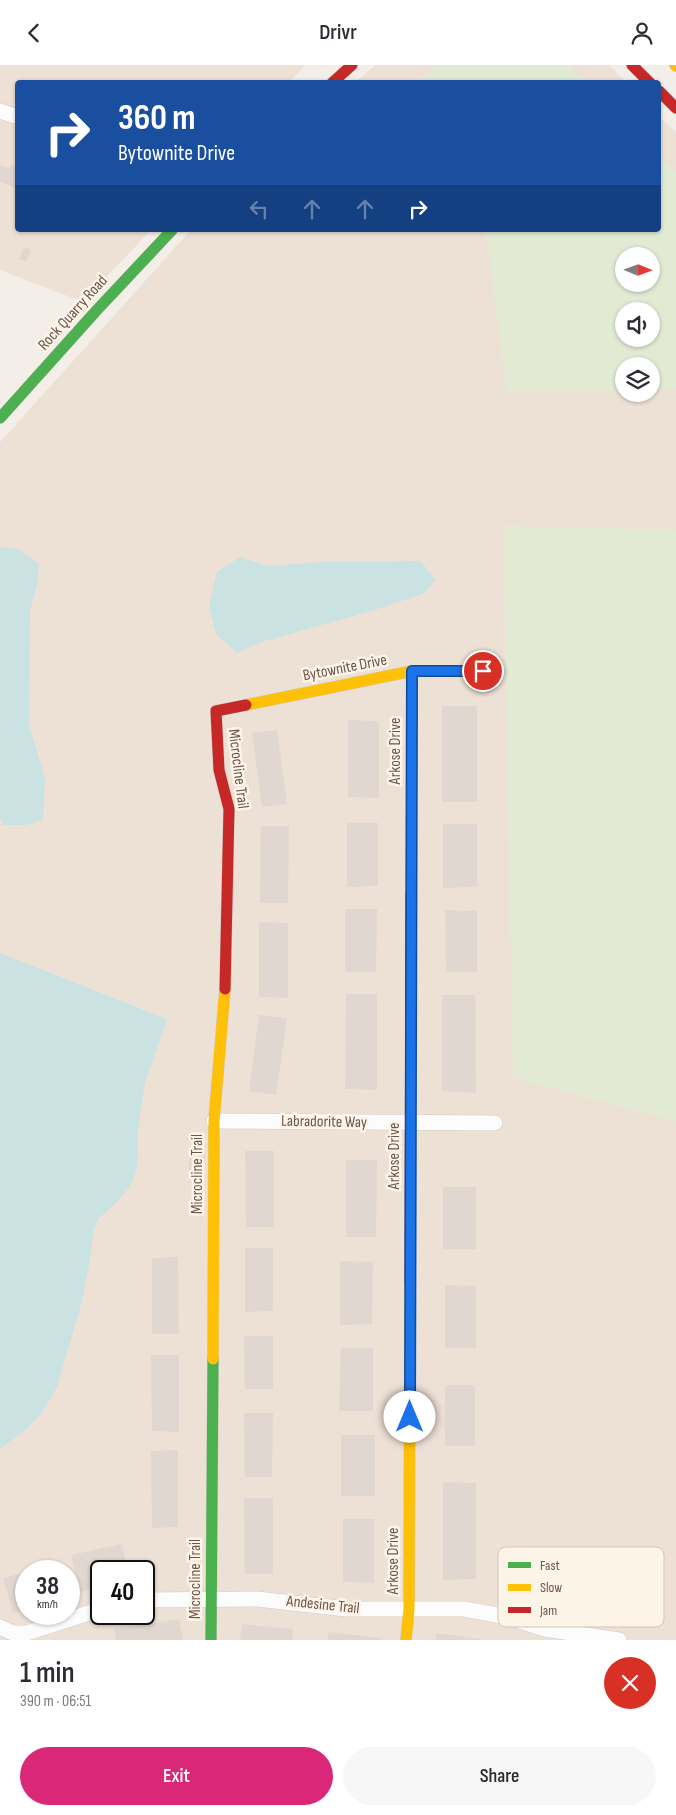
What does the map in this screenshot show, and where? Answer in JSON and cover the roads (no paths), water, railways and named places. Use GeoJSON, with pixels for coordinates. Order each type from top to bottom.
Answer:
{"type":"FeatureCollection","features":[{"type":"Feature","properties":{"kind":"street"},"geometry":{"type":"LineString","coordinates":[[335,80],[352,65]]}},
{"type":"Feature","properties":{"kind":"street"},"geometry":{"type":"LineString","coordinates":[[632,65],[647,80]]}},
{"type":"Feature","properties":{"kind":"street"},"geometry":{"type":"LineString","coordinates":[[661,93],[676,108]]}},
{"type":"Feature","properties":{"kind":"street"},"geometry":{"type":"LineString","coordinates":[[0,111],[15,116]]}},
{"type":"Feature","properties":{"kind":"street","name":"Rock Quarry Road"},"geometry":{"type":"LineString","coordinates":[[0,418],[170,232]]}},
{"type":"Feature","properties":{"kind":"street","name":"Bytownite Drive"},"geometry":{"type":"LineString","coordinates":[[216,711],[412,671],[483,671]]}},
{"type":"Feature","properties":{"kind":"street","name":"Arkose Drive"},"geometry":{"type":"LineString","coordinates":[[406,1640],[409,1609],[412,671]]}},
{"type":"Feature","properties":{"kind":"street","name":"Microcline Trail"},"geometry":{"type":"LineString","coordinates":[[211,1640],[214,1121],[226,1003],[229,809],[219,770],[216,711]]}},
{"type":"Feature","properties":{"kind":"street","name":"Labradorite Way"},"geometry":{"type":"LineString","coordinates":[[214,1121],[495,1123]]}},
{"type":"Feature","properties":{"kind":"street","name":"Andesine Trail"},"geometry":{"type":"LineString","coordinates":[[155,1600],[257,1599],[310,1603],[347,1609],[464,1609],[498,1615]]}},
{"type":"Feature","properties":{"kind":"street"},"geometry":{"type":"LineString","coordinates":[[0,1627],[13,1633],[27,1633],[90,1613]]}},
{"type":"Feature","properties":{"kind":"street","name":"Andesine Trail"},"geometry":{"type":"LineString","coordinates":[[538,1627],[620,1640]]}},
{"type":"Feature","properties":{"kind":"water"},"geometry":{"type":"Polygon","coordinates":[[[0,547],[18,549],[39,564],[38,581],[30,611],[29,724],[45,779],[43,820],[26,825],[3,825],[0,818],[0,547]]]}},
{"type":"Feature","properties":{"kind":"water"},"geometry":{"type":"Polygon","coordinates":[[[240,557],[268,566],[322,562],[421,561],[435,580],[425,593],[375,610],[265,641],[237,653],[216,634],[209,606],[217,572],[240,557]]]}},
{"type":"Feature","properties":{"kind":"water"},"geometry":{"type":"Polygon","coordinates":[[[0,953],[167,1019],[145,1083],[138,1130],[137,1168],[128,1189],[98,1219],[94,1229],[81,1305],[57,1387],[43,1411],[30,1426],[0,1449],[0,953]]]}}]}
